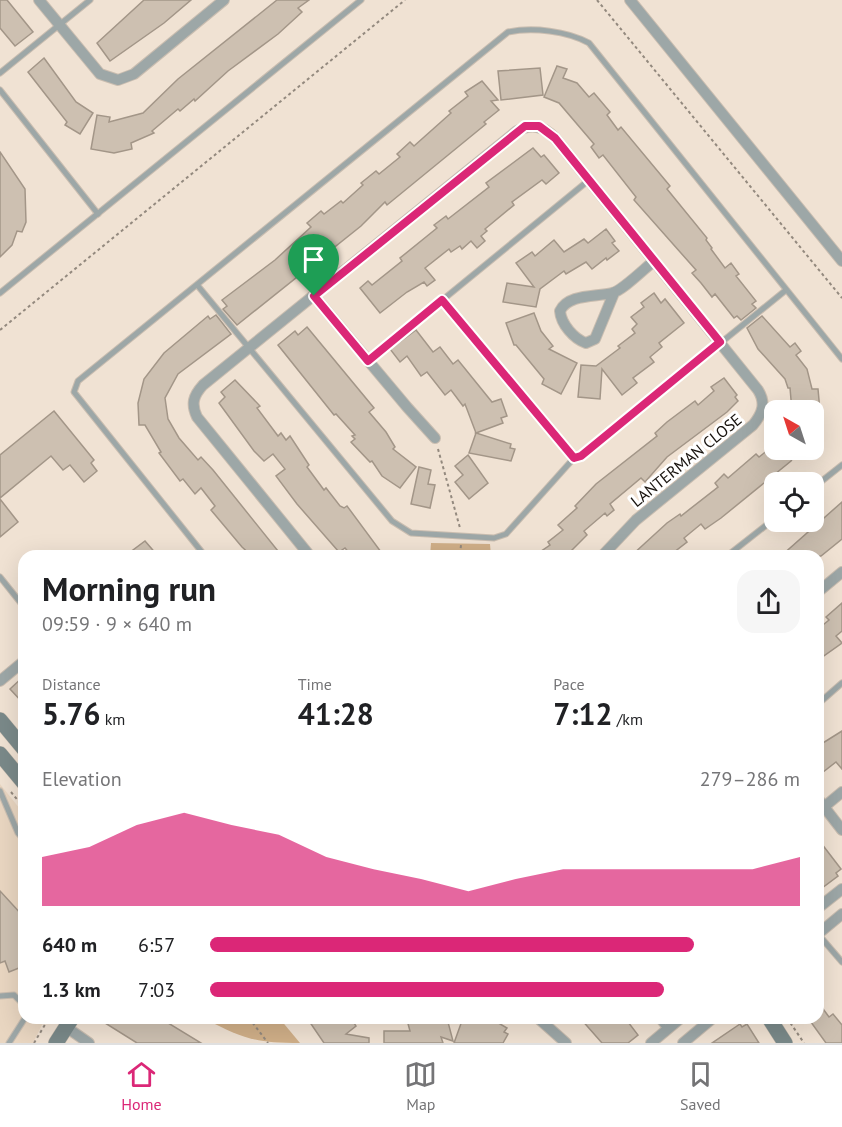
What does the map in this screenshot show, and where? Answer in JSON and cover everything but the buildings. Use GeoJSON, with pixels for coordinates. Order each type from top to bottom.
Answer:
{"type":"FeatureCollection","features":[{"type":"Feature","properties":{"kind":"street"},"geometry":{"type":"LineString","coordinates":[[39,0],[100,74],[118,80],[134,74],[224,0]]}},
{"type":"Feature","properties":{"kind":"street"},"geometry":{"type":"LineString","coordinates":[[630,0],[842,261]]}},
{"type":"Feature","properties":{"kind":"street","name":"LANTERMAN CLOSE"},"geometry":{"type":"LineString","coordinates":[[305,550],[194,410],[195,396],[203,385],[525,126],[539,126],[551,134],[589,180],[720,342],[764,401],[762,413],[753,425],[636,520],[608,550]]}},
{"type":"Feature","properties":{"kind":"street"},"geometry":{"type":"LineString","coordinates":[[614,293],[596,339],[586,344],[578,339],[561,319],[561,308],[572,300],[614,293],[654,261]]}},
{"type":"Feature","properties":{"kind":"street"},"geometry":{"type":"LineString","coordinates":[[314,296],[435,438]]}},
{"type":"Feature","properties":{"kind":"street"},"geometry":{"type":"LineString","coordinates":[[824,587],[842,572]]}},
{"type":"Feature","properties":{"kind":"street"},"geometry":{"type":"LineString","coordinates":[[0,681],[18,666]]}},
{"type":"Feature","properties":{"kind":"street"},"geometry":{"type":"LineString","coordinates":[[0,720],[18,742]]}},
{"type":"Feature","properties":{"kind":"street"},"geometry":{"type":"LineString","coordinates":[[0,754],[18,776]]}},
{"type":"Feature","properties":{"kind":"street"},"geometry":{"type":"LineString","coordinates":[[824,801],[842,792]]}},
{"type":"Feature","properties":{"kind":"street"},"geometry":{"type":"LineString","coordinates":[[824,807],[842,830]]}},
{"type":"Feature","properties":{"kind":"street"},"geometry":{"type":"LineString","coordinates":[[824,903],[842,889]]}},
{"type":"Feature","properties":{"kind":"street"},"geometry":{"type":"LineString","coordinates":[[824,929],[842,914]]}},
{"type":"Feature","properties":{"kind":"street"},"geometry":{"type":"LineString","coordinates":[[56,1043],[68,1024]]}},
{"type":"Feature","properties":{"kind":"street"},"geometry":{"type":"LineString","coordinates":[[70,1024],[89,1043]]}},
{"type":"Feature","properties":{"kind":"street"},"geometry":{"type":"LineString","coordinates":[[545,1024],[566,1043]]}},
{"type":"Feature","properties":{"kind":"street"},"geometry":{"type":"LineString","coordinates":[[651,1043],[674,1024]]}},
{"type":"Feature","properties":{"kind":"street"},"geometry":{"type":"LineString","coordinates":[[682,1043],[706,1024]]}},
{"type":"Feature","properties":{"kind":"street"},"geometry":{"type":"LineString","coordinates":[[773,1024],[785,1043]]}},
{"type":"Feature","properties":{"kind":"street"},"geometry":{"type":"LineString","coordinates":[[667,1030],[676,1043]]}},
{"type":"Feature","properties":{"kind":"lane"},"geometry":{"type":"LineString","coordinates":[[0,73],[90,0]]}},
{"type":"Feature","properties":{"kind":"lane"},"geometry":{"type":"LineString","coordinates":[[0,293],[361,0]]}},
{"type":"Feature","properties":{"kind":"lane"},"geometry":{"type":"LineString","coordinates":[[200,550],[74,392],[78,381],[198,286],[508,32],[518,30],[575,35],[589,43],[842,359]]}},
{"type":"Feature","properties":{"kind":"lane"},"geometry":{"type":"LineString","coordinates":[[0,90],[98,214]]}},
{"type":"Feature","properties":{"kind":"lane"},"geometry":{"type":"LineString","coordinates":[[368,361],[589,180]]}},
{"type":"Feature","properties":{"kind":"lane"},"geometry":{"type":"LineString","coordinates":[[198,286],[392,521],[411,533],[494,538],[506,534],[574,458],[581,456],[786,290]]}},
{"type":"Feature","properties":{"kind":"lane"},"geometry":{"type":"LineString","coordinates":[[442,300],[574,458]]}},
{"type":"Feature","properties":{"kind":"lane"},"geometry":{"type":"LineString","coordinates":[[824,479],[842,465]]}},
{"type":"Feature","properties":{"kind":"lane"},"geometry":{"type":"LineString","coordinates":[[735,550],[764,527]]}},
{"type":"Feature","properties":{"kind":"lane"},"geometry":{"type":"LineString","coordinates":[[0,577],[18,600]]}},
{"type":"Feature","properties":{"kind":"lane"},"geometry":{"type":"LineString","coordinates":[[824,699],[842,683]]}},
{"type":"Feature","properties":{"kind":"lane"},"geometry":{"type":"LineString","coordinates":[[0,791],[18,833]]}},
{"type":"Feature","properties":{"kind":"lane"},"geometry":{"type":"LineString","coordinates":[[824,941],[842,962]]}},
{"type":"Feature","properties":{"kind":"lane"},"geometry":{"type":"LineString","coordinates":[[0,996],[14,995],[18,999]]}},
{"type":"Feature","properties":{"kind":"lane"},"geometry":{"type":"LineString","coordinates":[[9,1043],[21,1024]]}},
{"type":"Feature","properties":{"kind":"lane"},"geometry":{"type":"LineString","coordinates":[[662,1024],[667,1030]]}},
{"type":"Feature","properties":{"kind":"path"},"geometry":{"type":"LineString","coordinates":[[0,330],[405,0]]}},
{"type":"Feature","properties":{"kind":"path"},"geometry":{"type":"LineString","coordinates":[[597,0],[842,298]]}},
{"type":"Feature","properties":{"kind":"path"},"geometry":{"type":"LineString","coordinates":[[435,438],[462,537],[460,550]]}},
{"type":"Feature","properties":{"kind":"path"},"geometry":{"type":"LineString","coordinates":[[10,791],[18,801]]}},
{"type":"Feature","properties":{"kind":"path"},"geometry":{"type":"LineString","coordinates":[[34,1043],[45,1024]]}},
{"type":"Feature","properties":{"kind":"path"},"geometry":{"type":"LineString","coordinates":[[254,1024],[268,1043]]}},
{"type":"Feature","properties":{"kind":"path"},"geometry":{"type":"LineString","coordinates":[[791,1024],[804,1043]]}},
{"type":"Feature","properties":{"kind":"shaded area"},"geometry":{"type":"Polygon","coordinates":[[[431,543],[490,544],[490,550],[430,550],[431,543]]]}},
{"type":"Feature","properties":{"kind":"shaded area"},"geometry":{"type":"Polygon","coordinates":[[[0,784],[18,806],[18,1024],[42,1024],[33,1043],[0,1043],[0,784]]]}},
{"type":"Feature","properties":{"kind":"shaded area"},"geometry":{"type":"Polygon","coordinates":[[[215,1024],[284,1024],[300,1043],[261,1041],[215,1024]]]}},
{"type":"Feature","properties":{"kind":"route"},"geometry":{"type":"LineString","coordinates":[[525,126],[539,126],[555,138],[720,342],[581,456],[574,458],[442,300],[368,361],[314,296],[517,131],[525,126]]}}]}
